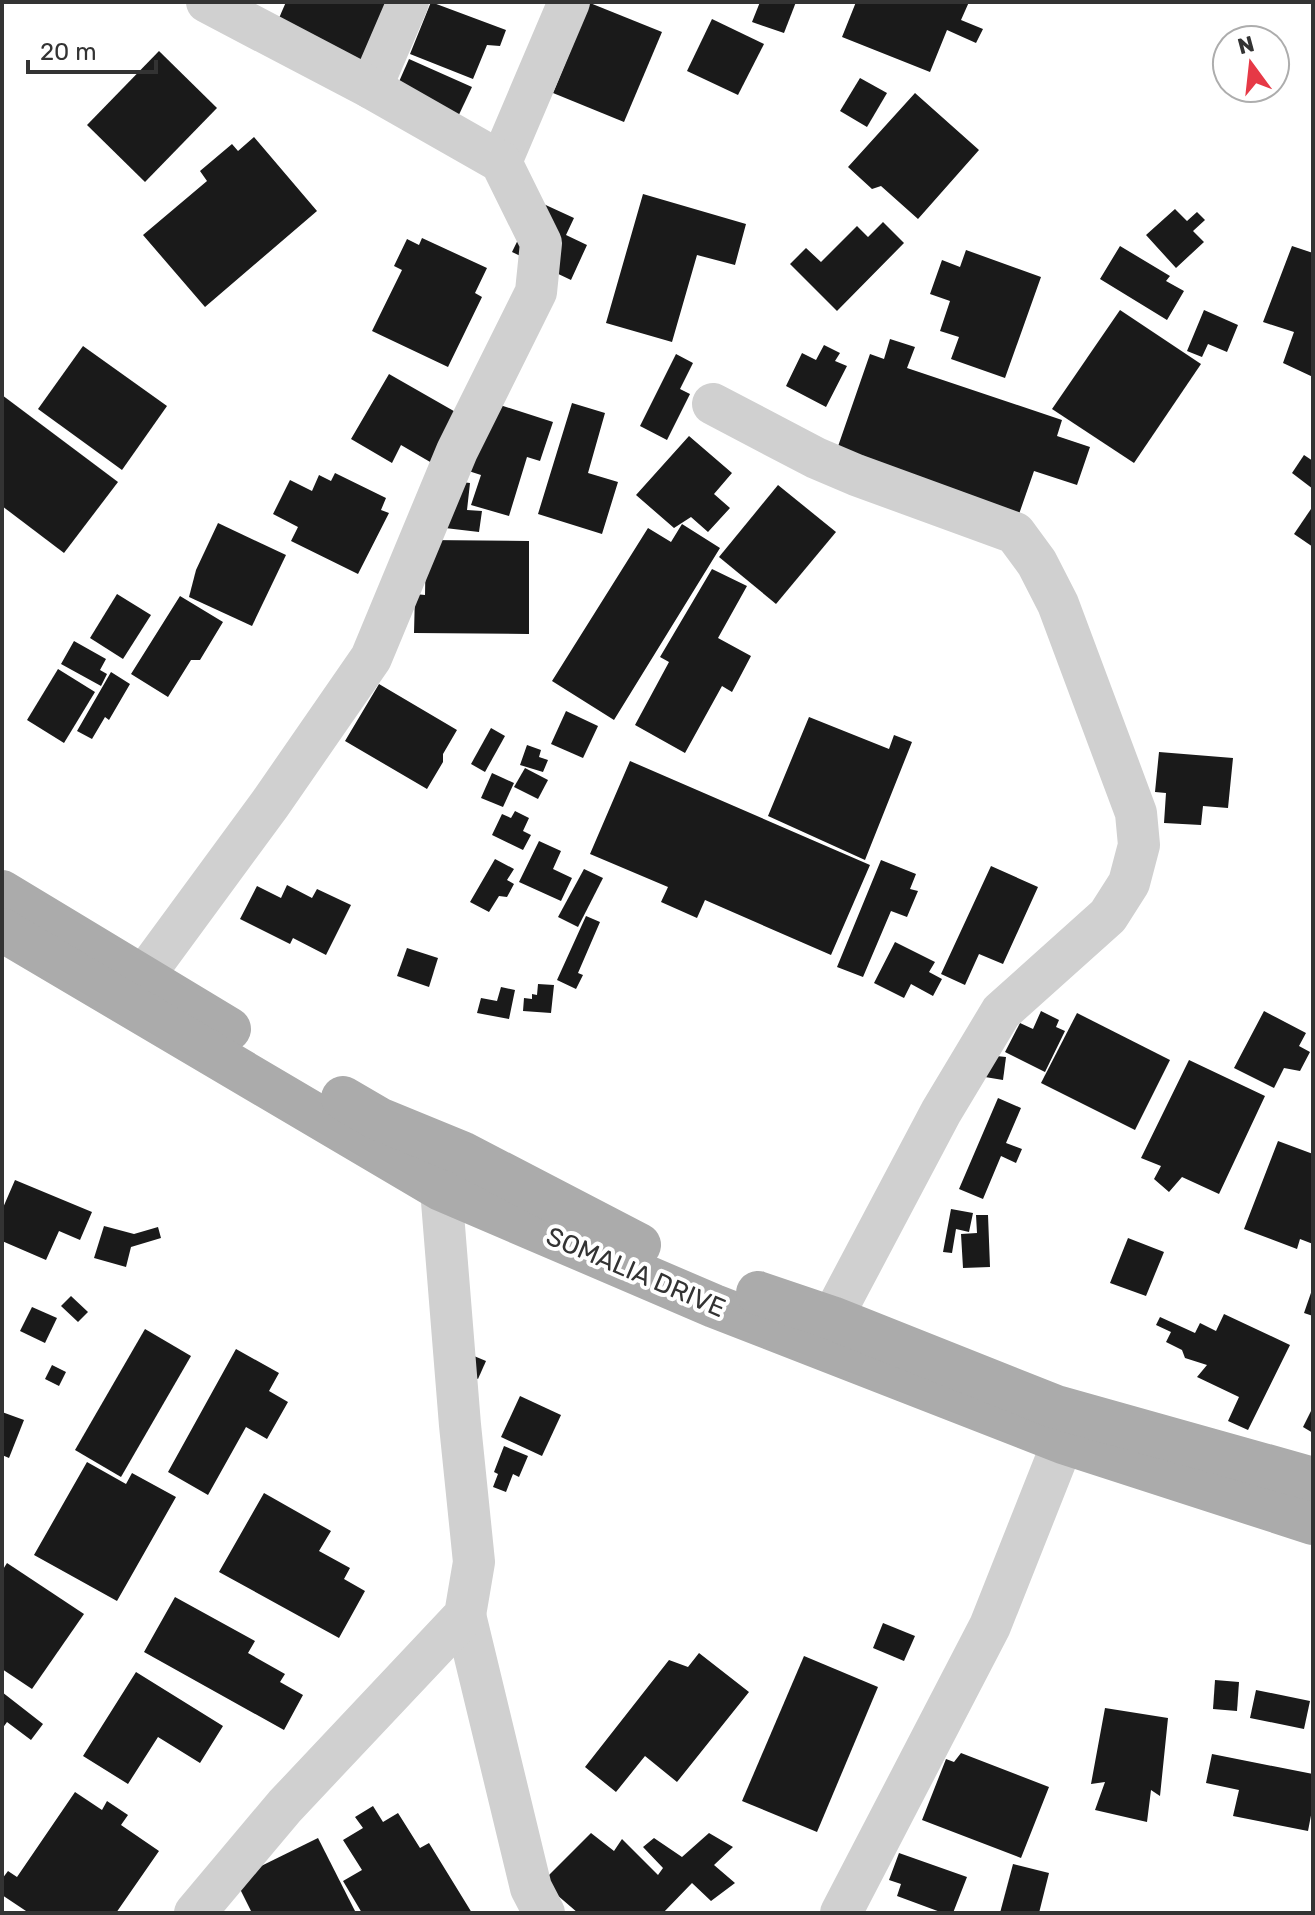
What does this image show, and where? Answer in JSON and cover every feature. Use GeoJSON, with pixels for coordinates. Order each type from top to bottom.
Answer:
{"type":"FeatureCollection","features":[{"type":"Feature","properties":{"kind":"main road","name":"SOMALIA DRIVE"},"geometry":{"type":"LineString","coordinates":[[2,892],[379,1119],[452,1171],[671,1262],[832,1318],[1056,1407],[1313,1479]]}},
{"type":"Feature","properties":{"kind":"main road","name":"SOMALIA DRIVE"},"geometry":{"type":"LineString","coordinates":[[2,930],[452,1171],[714,1306],[1063,1442],[1313,1523]]}},
{"type":"Feature","properties":{"kind":"street"},"geometry":{"type":"LineString","coordinates":[[143,977],[270,804],[371,658],[457,451],[536,292],[541,243],[501,162],[371,88],[207,2]]}},
{"type":"Feature","properties":{"kind":"street"},"geometry":{"type":"LineString","coordinates":[[371,88],[408,2]]}},
{"type":"Feature","properties":{"kind":"street"},"geometry":{"type":"LineString","coordinates":[[501,162],[569,2]]}},
{"type":"Feature","properties":{"kind":"street"},"geometry":{"type":"LineString","coordinates":[[713,404],[816,458],[1015,533],[1037,563],[1058,604],[1136,813],[1139,845],[1129,883],[1108,916],[1001,1012],[941,1112],[832,1318]]}},
{"type":"Feature","properties":{"kind":"street"},"geometry":{"type":"LineString","coordinates":[[452,1171],[460,1425],[474,1562],[465,1615],[531,1888],[544,1913]]}},
{"type":"Feature","properties":{"kind":"street"},"geometry":{"type":"LineString","coordinates":[[841,1913],[990,1626],[1063,1442]]}},
{"type":"Feature","properties":{"kind":"street"},"geometry":{"type":"LineString","coordinates":[[195,1913],[285,1806],[465,1615]]}},
{"type":"Feature","properties":{"kind":"building"},"geometry":{"type":"Polygon","coordinates":[[[286,2],[391,2],[364,62],[276,25],[286,2]]]}},
{"type":"Feature","properties":{"kind":"building"},"geometry":{"type":"Polygon","coordinates":[[[431,2],[506,30],[500,46],[487,45],[473,79],[410,54],[431,2]]]}},
{"type":"Feature","properties":{"kind":"building"},"geometry":{"type":"Polygon","coordinates":[[[760,2],[796,2],[784,33],[752,22],[760,2]]]}},
{"type":"Feature","properties":{"kind":"building"},"geometry":{"type":"Polygon","coordinates":[[[856,2],[969,2],[961,20],[983,29],[976,43],[947,30],[930,72],[842,37],[856,2]]]}},
{"type":"Feature","properties":{"kind":"building"},"geometry":{"type":"Polygon","coordinates":[[[590,3],[662,32],[624,122],[553,93],[590,3]]]}},
{"type":"Feature","properties":{"kind":"building"},"geometry":{"type":"Polygon","coordinates":[[[712,19],[764,44],[738,95],[687,71],[712,19]]]}},
{"type":"Feature","properties":{"kind":"building"},"geometry":{"type":"Polygon","coordinates":[[[159,51],[217,108],[145,182],[87,125],[159,51]]]}},
{"type":"Feature","properties":{"kind":"building"},"geometry":{"type":"Polygon","coordinates":[[[409,59],[472,87],[456,121],[394,93],[409,59]]]}},
{"type":"Feature","properties":{"kind":"building"},"geometry":{"type":"Polygon","coordinates":[[[860,78],[887,93],[867,127],[840,111],[860,78]]]}},
{"type":"Feature","properties":{"kind":"building"},"geometry":{"type":"Polygon","coordinates":[[[915,93],[979,150],[918,219],[881,186],[872,189],[848,167],[915,93]]]}},
{"type":"Feature","properties":{"kind":"building"},"geometry":{"type":"Polygon","coordinates":[[[254,137],[317,211],[205,307],[143,235],[207,181],[200,171],[232,144],[238,151],[254,137]]]}},
{"type":"Feature","properties":{"kind":"building"},"geometry":{"type":"Polygon","coordinates":[[[643,194],[746,224],[735,265],[697,255],[672,342],[606,323],[643,194]]]}},
{"type":"Feature","properties":{"kind":"building"},"geometry":{"type":"Polygon","coordinates":[[[537,201],[574,218],[566,235],[587,245],[571,280],[512,252],[537,201]]]}},
{"type":"Feature","properties":{"kind":"building"},"geometry":{"type":"Polygon","coordinates":[[[1175,209],[1187,221],[1197,212],[1205,220],[1193,231],[1204,242],[1176,268],[1146,235],[1175,209]]]}},
{"type":"Feature","properties":{"kind":"building"},"geometry":{"type":"Polygon","coordinates":[[[883,222],[904,243],[837,311],[790,264],[806,248],[821,262],[857,226],[868,237],[883,222]]]}},
{"type":"Feature","properties":{"kind":"building"},"geometry":{"type":"Polygon","coordinates":[[[422,238],[487,268],[475,293],[482,297],[448,367],[372,331],[402,270],[394,266],[407,239],[419,245],[422,238]]]}},
{"type":"Feature","properties":{"kind":"building"},"geometry":{"type":"Polygon","coordinates":[[[1120,246],[1170,276],[1166,281],[1184,291],[1167,320],[1100,279],[1120,246]]]}},
{"type":"Feature","properties":{"kind":"building"},"geometry":{"type":"Polygon","coordinates":[[[1292,246],[1313,253],[1313,377],[1283,363],[1294,332],[1263,322],[1292,246]]]}},
{"type":"Feature","properties":{"kind":"building"},"geometry":{"type":"Polygon","coordinates":[[[966,250],[1041,277],[1005,378],[951,359],[959,337],[940,331],[950,301],[930,294],[942,260],[960,267],[966,250]]]}},
{"type":"Feature","properties":{"kind":"building"},"geometry":{"type":"Polygon","coordinates":[[[1120,310],[1201,364],[1134,463],[1052,409],[1120,310]]]}},
{"type":"Feature","properties":{"kind":"building"},"geometry":{"type":"Polygon","coordinates":[[[1204,310],[1238,325],[1227,352],[1208,344],[1202,357],[1187,351],[1204,310]]]}},
{"type":"Feature","properties":{"kind":"building"},"geometry":{"type":"Polygon","coordinates":[[[890,339],[915,347],[907,368],[1062,420],[1057,436],[1090,447],[1077,485],[1034,471],[1018,517],[835,455],[870,354],[884,359],[890,339]]]}},
{"type":"Feature","properties":{"kind":"building"},"geometry":{"type":"Polygon","coordinates":[[[824,345],[840,353],[835,361],[847,366],[826,407],[786,386],[802,353],[816,360],[824,345]]]}},
{"type":"Feature","properties":{"kind":"building"},"geometry":{"type":"Polygon","coordinates":[[[83,346],[167,406],[122,470],[38,409],[83,346]]]}},
{"type":"Feature","properties":{"kind":"building"},"geometry":{"type":"Polygon","coordinates":[[[676,354],[693,363],[680,389],[690,394],[667,440],[640,426],[676,354]]]}},
{"type":"Feature","properties":{"kind":"building"},"geometry":{"type":"Polygon","coordinates":[[[389,374],[466,418],[437,466],[401,445],[392,463],[351,439],[389,374]]]}},
{"type":"Feature","properties":{"kind":"building"},"geometry":{"type":"Polygon","coordinates":[[[2,395],[118,482],[64,553],[2,506],[2,395]]]}},
{"type":"Feature","properties":{"kind":"building"},"geometry":{"type":"Polygon","coordinates":[[[475,397],[553,422],[540,461],[527,457],[509,516],[471,505],[481,475],[453,466],[475,397]]]}},
{"type":"Feature","properties":{"kind":"building"},"geometry":{"type":"Polygon","coordinates":[[[572,403],[605,413],[588,473],[618,482],[602,534],[538,514],[572,403]]]}},
{"type":"Feature","properties":{"kind":"building"},"geometry":{"type":"Polygon","coordinates":[[[689,436],[732,473],[714,494],[730,508],[708,532],[691,517],[674,528],[636,495],[689,436]]]}},
{"type":"Feature","properties":{"kind":"building"},"geometry":{"type":"Polygon","coordinates":[[[1304,455],[1313,461],[1313,489],[1292,473],[1304,455]]]}},
{"type":"Feature","properties":{"kind":"building"},"geometry":{"type":"Polygon","coordinates":[[[335,473],[386,498],[381,510],[389,513],[358,574],[291,541],[298,527],[273,514],[290,480],[312,491],[319,475],[331,481],[335,473]]]}},
{"type":"Feature","properties":{"kind":"building"},"geometry":{"type":"Polygon","coordinates":[[[445,480],[470,483],[467,510],[482,511],[479,532],[428,526],[445,480]]]}},
{"type":"Feature","properties":{"kind":"building"},"geometry":{"type":"Polygon","coordinates":[[[778,485],[836,532],[776,604],[719,557],[778,485]]]}},
{"type":"Feature","properties":{"kind":"building"},"geometry":{"type":"Polygon","coordinates":[[[1313,506],[1313,547],[1294,534],[1313,506]]]}},
{"type":"Feature","properties":{"kind":"building"},"geometry":{"type":"Polygon","coordinates":[[[218,523],[286,555],[252,626],[189,597],[196,570],[218,523]]]}},
{"type":"Feature","properties":{"kind":"building"},"geometry":{"type":"Polygon","coordinates":[[[682,524],[720,548],[614,720],[552,681],[648,528],[671,542],[682,524]]]}},
{"type":"Feature","properties":{"kind":"building"},"geometry":{"type":"Polygon","coordinates":[[[426,540],[529,541],[529,634],[414,633],[415,594],[425,595],[426,540]]]}},
{"type":"Feature","properties":{"kind":"building"},"geometry":{"type":"Polygon","coordinates":[[[712,569],[747,586],[718,638],[751,656],[732,692],[722,686],[685,753],[635,725],[669,662],[660,657],[712,569]]]}},
{"type":"Feature","properties":{"kind":"building"},"geometry":{"type":"Polygon","coordinates":[[[117,594],[151,615],[123,659],[90,638],[117,594]]]}},
{"type":"Feature","properties":{"kind":"building"},"geometry":{"type":"Polygon","coordinates":[[[180,596],[223,622],[200,660],[191,660],[168,697],[131,674],[180,596]]]}},
{"type":"Feature","properties":{"kind":"building"},"geometry":{"type":"Polygon","coordinates":[[[74,641],[106,659],[100,670],[107,674],[101,686],[61,664],[74,641]]]}},
{"type":"Feature","properties":{"kind":"building"},"geometry":{"type":"Polygon","coordinates":[[[58,669],[95,692],[64,743],[27,720],[58,669]]]}},
{"type":"Feature","properties":{"kind":"building"},"geometry":{"type":"Polygon","coordinates":[[[111,672],[130,684],[109,720],[105,717],[92,739],[77,731],[111,672]]]}},
{"type":"Feature","properties":{"kind":"building"},"geometry":{"type":"Polygon","coordinates":[[[379,684],[457,730],[427,789],[345,741],[379,684]]]}},
{"type":"Feature","properties":{"kind":"building"},"geometry":{"type":"Polygon","coordinates":[[[566,711],[598,726],[583,758],[551,744],[566,711]]]}},
{"type":"Feature","properties":{"kind":"building"},"geometry":{"type":"Polygon","coordinates":[[[809,717],[889,749],[894,735],[912,742],[865,860],[768,816],[809,717]]]}},
{"type":"Feature","properties":{"kind":"building"},"geometry":{"type":"Polygon","coordinates":[[[491,728],[505,736],[485,772],[471,764],[491,728]]]}},
{"type":"Feature","properties":{"kind":"building"},"geometry":{"type":"Polygon","coordinates":[[[527,745],[541,750],[539,757],[548,760],[543,772],[520,765],[527,745]]]}},
{"type":"Feature","properties":{"kind":"building"},"geometry":{"type":"Polygon","coordinates":[[[1159,752],[1233,758],[1228,808],[1203,806],[1201,825],[1164,823],[1166,793],[1155,792],[1159,752]]]}},
{"type":"Feature","properties":{"kind":"building"},"geometry":{"type":"Polygon","coordinates":[[[630,761],[870,865],[831,955],[705,900],[697,918],[661,902],[668,887],[590,854],[630,761]]]}},
{"type":"Feature","properties":{"kind":"building"},"geometry":{"type":"Polygon","coordinates":[[[525,768],[548,780],[538,799],[514,787],[525,768]]]}},
{"type":"Feature","properties":{"kind":"building"},"geometry":{"type":"Polygon","coordinates":[[[492,773],[514,783],[503,807],[481,798],[492,773]]]}},
{"type":"Feature","properties":{"kind":"building"},"geometry":{"type":"Polygon","coordinates":[[[515,811],[529,818],[523,831],[531,835],[523,850],[492,835],[502,814],[511,818],[515,811]]]}},
{"type":"Feature","properties":{"kind":"building"},"geometry":{"type":"Polygon","coordinates":[[[539,841],[561,851],[553,869],[572,878],[561,901],[519,882],[539,841]]]}},
{"type":"Feature","properties":{"kind":"building"},"geometry":{"type":"Polygon","coordinates":[[[495,859],[514,869],[507,880],[514,884],[507,897],[499,896],[489,912],[470,902],[495,859]]]}},
{"type":"Feature","properties":{"kind":"building"},"geometry":{"type":"Polygon","coordinates":[[[881,860],[916,874],[910,889],[918,891],[907,917],[891,911],[863,977],[837,967],[881,860]]]}},
{"type":"Feature","properties":{"kind":"building"},"geometry":{"type":"Polygon","coordinates":[[[991,866],[1038,887],[1003,964],[979,954],[965,985],[941,974],[991,866]]]}},
{"type":"Feature","properties":{"kind":"building"},"geometry":{"type":"Polygon","coordinates":[[[584,869],[603,878],[578,927],[558,917],[584,869]]]}},
{"type":"Feature","properties":{"kind":"building"},"geometry":{"type":"Polygon","coordinates":[[[287,885],[312,898],[317,889],[351,905],[326,955],[293,938],[290,944],[240,919],[257,886],[281,898],[287,885]]]}},
{"type":"Feature","properties":{"kind":"building"},"geometry":{"type":"Polygon","coordinates":[[[586,916],[600,922],[578,973],[583,975],[576,989],[557,980],[586,916]]]}},
{"type":"Feature","properties":{"kind":"building"},"geometry":{"type":"Polygon","coordinates":[[[895,942],[935,962],[929,972],[942,979],[933,996],[911,984],[904,998],[874,983],[895,942]]]}},
{"type":"Feature","properties":{"kind":"building"},"geometry":{"type":"Polygon","coordinates":[[[407,948],[438,958],[429,987],[397,976],[407,948]]]}},
{"type":"Feature","properties":{"kind":"building"},"geometry":{"type":"Polygon","coordinates":[[[538,984],[554,985],[551,1013],[523,1011],[524,998],[532,999],[532,994],[537,995],[538,984]]]}},
{"type":"Feature","properties":{"kind":"building"},"geometry":{"type":"Polygon","coordinates":[[[501,987],[515,990],[509,1019],[477,1013],[481,998],[497,1001],[501,987]]]}},
{"type":"Feature","properties":{"kind":"building"},"geometry":{"type":"Polygon","coordinates":[[[1041,1011],[1059,1020],[1056,1027],[1065,1031],[1045,1072],[1005,1052],[1020,1023],[1033,1029],[1041,1011]]]}},
{"type":"Feature","properties":{"kind":"building"},"geometry":{"type":"Polygon","coordinates":[[[1264,1011],[1306,1033],[1299,1046],[1310,1052],[1300,1071],[1284,1068],[1274,1088],[1234,1068],[1264,1011]]]}},
{"type":"Feature","properties":{"kind":"building"},"geometry":{"type":"Polygon","coordinates":[[[1077,1013],[1170,1060],[1135,1130],[1041,1083],[1077,1013]]]}},
{"type":"Feature","properties":{"kind":"building"},"geometry":{"type":"Polygon","coordinates":[[[987,1055],[1006,1057],[1003,1080],[985,1077],[987,1055]]]}},
{"type":"Feature","properties":{"kind":"building"},"geometry":{"type":"Polygon","coordinates":[[[1189,1060],[1265,1096],[1219,1194],[1182,1177],[1169,1192],[1154,1179],[1161,1166],[1141,1158],[1189,1060]]]}},
{"type":"Feature","properties":{"kind":"building"},"geometry":{"type":"Polygon","coordinates":[[[998,1098],[1021,1108],[1006,1143],[1022,1149],[1016,1163],[1001,1156],[983,1199],[959,1189],[998,1098]]]}},
{"type":"Feature","properties":{"kind":"building"},"geometry":{"type":"Polygon","coordinates":[[[1278,1141],[1313,1154],[1313,1244],[1300,1239],[1297,1249],[1244,1229],[1278,1141]]]}},
{"type":"Feature","properties":{"kind":"building"},"geometry":{"type":"Polygon","coordinates":[[[15,1180],[92,1212],[80,1240],[59,1231],[46,1260],[2,1241],[2,1210],[15,1180]]]}},
{"type":"Feature","properties":{"kind":"building"},"geometry":{"type":"Polygon","coordinates":[[[951,1209],[973,1213],[969,1232],[956,1229],[952,1253],[943,1252],[951,1209]]]}},
{"type":"Feature","properties":{"kind":"building"},"geometry":{"type":"Polygon","coordinates":[[[976,1215],[988,1215],[990,1267],[963,1268],[961,1234],[977,1233],[976,1215]]]}},
{"type":"Feature","properties":{"kind":"building"},"geometry":{"type":"Polygon","coordinates":[[[104,1226],[134,1234],[158,1227],[161,1238],[131,1247],[126,1267],[94,1258],[104,1226]]]}},
{"type":"Feature","properties":{"kind":"building"},"geometry":{"type":"Polygon","coordinates":[[[1128,1238],[1164,1252],[1146,1296],[1110,1283],[1128,1238]]]}},
{"type":"Feature","properties":{"kind":"building"},"geometry":{"type":"Polygon","coordinates":[[[1313,1287],[1313,1316],[1304,1313],[1313,1287]]]}},
{"type":"Feature","properties":{"kind":"building"},"geometry":{"type":"Polygon","coordinates":[[[71,1296],[88,1312],[78,1322],[61,1306],[71,1296]]]}},
{"type":"Feature","properties":{"kind":"building"},"geometry":{"type":"Polygon","coordinates":[[[32,1307],[57,1318],[45,1343],[20,1331],[32,1307]]]}},
{"type":"Feature","properties":{"kind":"building"},"geometry":{"type":"Polygon","coordinates":[[[1224,1314],[1290,1345],[1248,1430],[1228,1421],[1239,1397],[1197,1377],[1207,1365],[1185,1358],[1182,1350],[1166,1342],[1171,1332],[1156,1325],[1160,1317],[1195,1333],[1200,1323],[1216,1331],[1224,1314]]]}},
{"type":"Feature","properties":{"kind":"building"},"geometry":{"type":"Polygon","coordinates":[[[145,1329],[191,1356],[121,1477],[75,1450],[145,1329]]]}},
{"type":"Feature","properties":{"kind":"building"},"geometry":{"type":"Polygon","coordinates":[[[236,1349],[279,1373],[269,1391],[288,1402],[267,1439],[246,1427],[208,1495],[168,1472],[236,1349]]]}},
{"type":"Feature","properties":{"kind":"building"},"geometry":{"type":"Polygon","coordinates":[[[474,1356],[486,1361],[478,1379],[466,1373],[474,1356]]]}},
{"type":"Feature","properties":{"kind":"building"},"geometry":{"type":"Polygon","coordinates":[[[52,1365],[66,1372],[59,1386],[45,1379],[52,1365]]]}},
{"type":"Feature","properties":{"kind":"building"},"geometry":{"type":"Polygon","coordinates":[[[520,1396],[561,1415],[542,1456],[501,1437],[520,1396]]]}},
{"type":"Feature","properties":{"kind":"building"},"geometry":{"type":"Polygon","coordinates":[[[1313,1407],[1313,1433],[1303,1427],[1313,1407]]]}},
{"type":"Feature","properties":{"kind":"building"},"geometry":{"type":"Polygon","coordinates":[[[2,1412],[24,1420],[9,1458],[2,1455],[2,1412]]]}},
{"type":"Feature","properties":{"kind":"building"},"geometry":{"type":"Polygon","coordinates":[[[504,1446],[528,1456],[519,1477],[513,1474],[506,1492],[493,1487],[498,1474],[494,1472],[504,1446]]]}},
{"type":"Feature","properties":{"kind":"building"},"geometry":{"type":"Polygon","coordinates":[[[87,1462],[126,1484],[132,1473],[176,1497],[117,1601],[34,1555],[87,1462]]]}},
{"type":"Feature","properties":{"kind":"building"},"geometry":{"type":"Polygon","coordinates":[[[264,1493],[331,1531],[319,1551],[350,1568],[344,1579],[365,1591],[339,1638],[219,1572],[264,1493]]]}},
{"type":"Feature","properties":{"kind":"building"},"geometry":{"type":"Polygon","coordinates":[[[7,1563],[84,1614],[32,1689],[2,1669],[2,1571],[7,1563]]]}},
{"type":"Feature","properties":{"kind":"building"},"geometry":{"type":"Polygon","coordinates":[[[175,1597],[255,1641],[248,1653],[285,1674],[280,1682],[303,1695],[284,1730],[144,1652],[175,1597]]]}},
{"type":"Feature","properties":{"kind":"building"},"geometry":{"type":"Polygon","coordinates":[[[883,1623],[915,1636],[904,1661],[873,1648],[883,1623]]]}},
{"type":"Feature","properties":{"kind":"building"},"geometry":{"type":"Polygon","coordinates":[[[699,1653],[749,1692],[677,1782],[645,1756],[616,1792],[585,1767],[669,1660],[688,1667],[699,1653]]]}},
{"type":"Feature","properties":{"kind":"building"},"geometry":{"type":"Polygon","coordinates":[[[804,1656],[878,1687],[817,1832],[742,1801],[804,1656]]]}},
{"type":"Feature","properties":{"kind":"building"},"geometry":{"type":"Polygon","coordinates":[[[136,1672],[223,1726],[200,1763],[158,1737],[128,1784],[83,1756],[136,1672]]]}},
{"type":"Feature","properties":{"kind":"building"},"geometry":{"type":"Polygon","coordinates":[[[1215,1680],[1239,1682],[1237,1711],[1213,1709],[1215,1680]]]}},
{"type":"Feature","properties":{"kind":"building"},"geometry":{"type":"Polygon","coordinates":[[[1256,1690],[1310,1701],[1304,1729],[1250,1718],[1256,1690]]]}},
{"type":"Feature","properties":{"kind":"building"},"geometry":{"type":"Polygon","coordinates":[[[2,1692],[43,1724],[31,1740],[7,1722],[2,1729],[2,1692]]]}},
{"type":"Feature","properties":{"kind":"building"},"geometry":{"type":"Polygon","coordinates":[[[1105,1708],[1168,1718],[1160,1796],[1151,1790],[1147,1822],[1095,1810],[1105,1782],[1091,1784],[1105,1708]]]}},
{"type":"Feature","properties":{"kind":"building"},"geometry":{"type":"Polygon","coordinates":[[[961,1753],[1049,1787],[1021,1858],[922,1820],[946,1759],[954,1762],[961,1753]]]}},
{"type":"Feature","properties":{"kind":"building"},"geometry":{"type":"Polygon","coordinates":[[[1212,1754],[1313,1774],[1313,1805],[1308,1831],[1233,1816],[1239,1790],[1206,1783],[1212,1754]]]}},
{"type":"Feature","properties":{"kind":"building"},"geometry":{"type":"Polygon","coordinates":[[[75,1792],[102,1810],[107,1801],[128,1815],[121,1825],[159,1851],[116,1913],[29,1913],[2,1895],[2,1879],[8,1871],[17,1877],[75,1792]]]}},
{"type":"Feature","properties":{"kind":"building"},"geometry":{"type":"Polygon","coordinates":[[[373,1806],[383,1822],[398,1813],[420,1848],[429,1843],[472,1913],[362,1913],[343,1881],[362,1870],[343,1840],[363,1828],[355,1817],[373,1806]]]}},
{"type":"Feature","properties":{"kind":"building"},"geometry":{"type":"Polygon","coordinates":[[[591,1833],[614,1851],[622,1839],[658,1875],[663,1868],[643,1847],[654,1838],[682,1857],[709,1833],[733,1847],[714,1865],[735,1883],[711,1901],[692,1883],[663,1913],[578,1913],[542,1882],[591,1833]]]}},
{"type":"Feature","properties":{"kind":"building"},"geometry":{"type":"Polygon","coordinates":[[[318,1838],[356,1913],[252,1913],[235,1879],[318,1838]]]}},
{"type":"Feature","properties":{"kind":"building"},"geometry":{"type":"Polygon","coordinates":[[[899,1853],[967,1877],[953,1913],[943,1913],[897,1896],[901,1884],[889,1880],[899,1853]]]}},
{"type":"Feature","properties":{"kind":"building"},"geometry":{"type":"Polygon","coordinates":[[[1013,1864],[1049,1873],[1039,1913],[1000,1913],[1013,1864]]]}}]}
